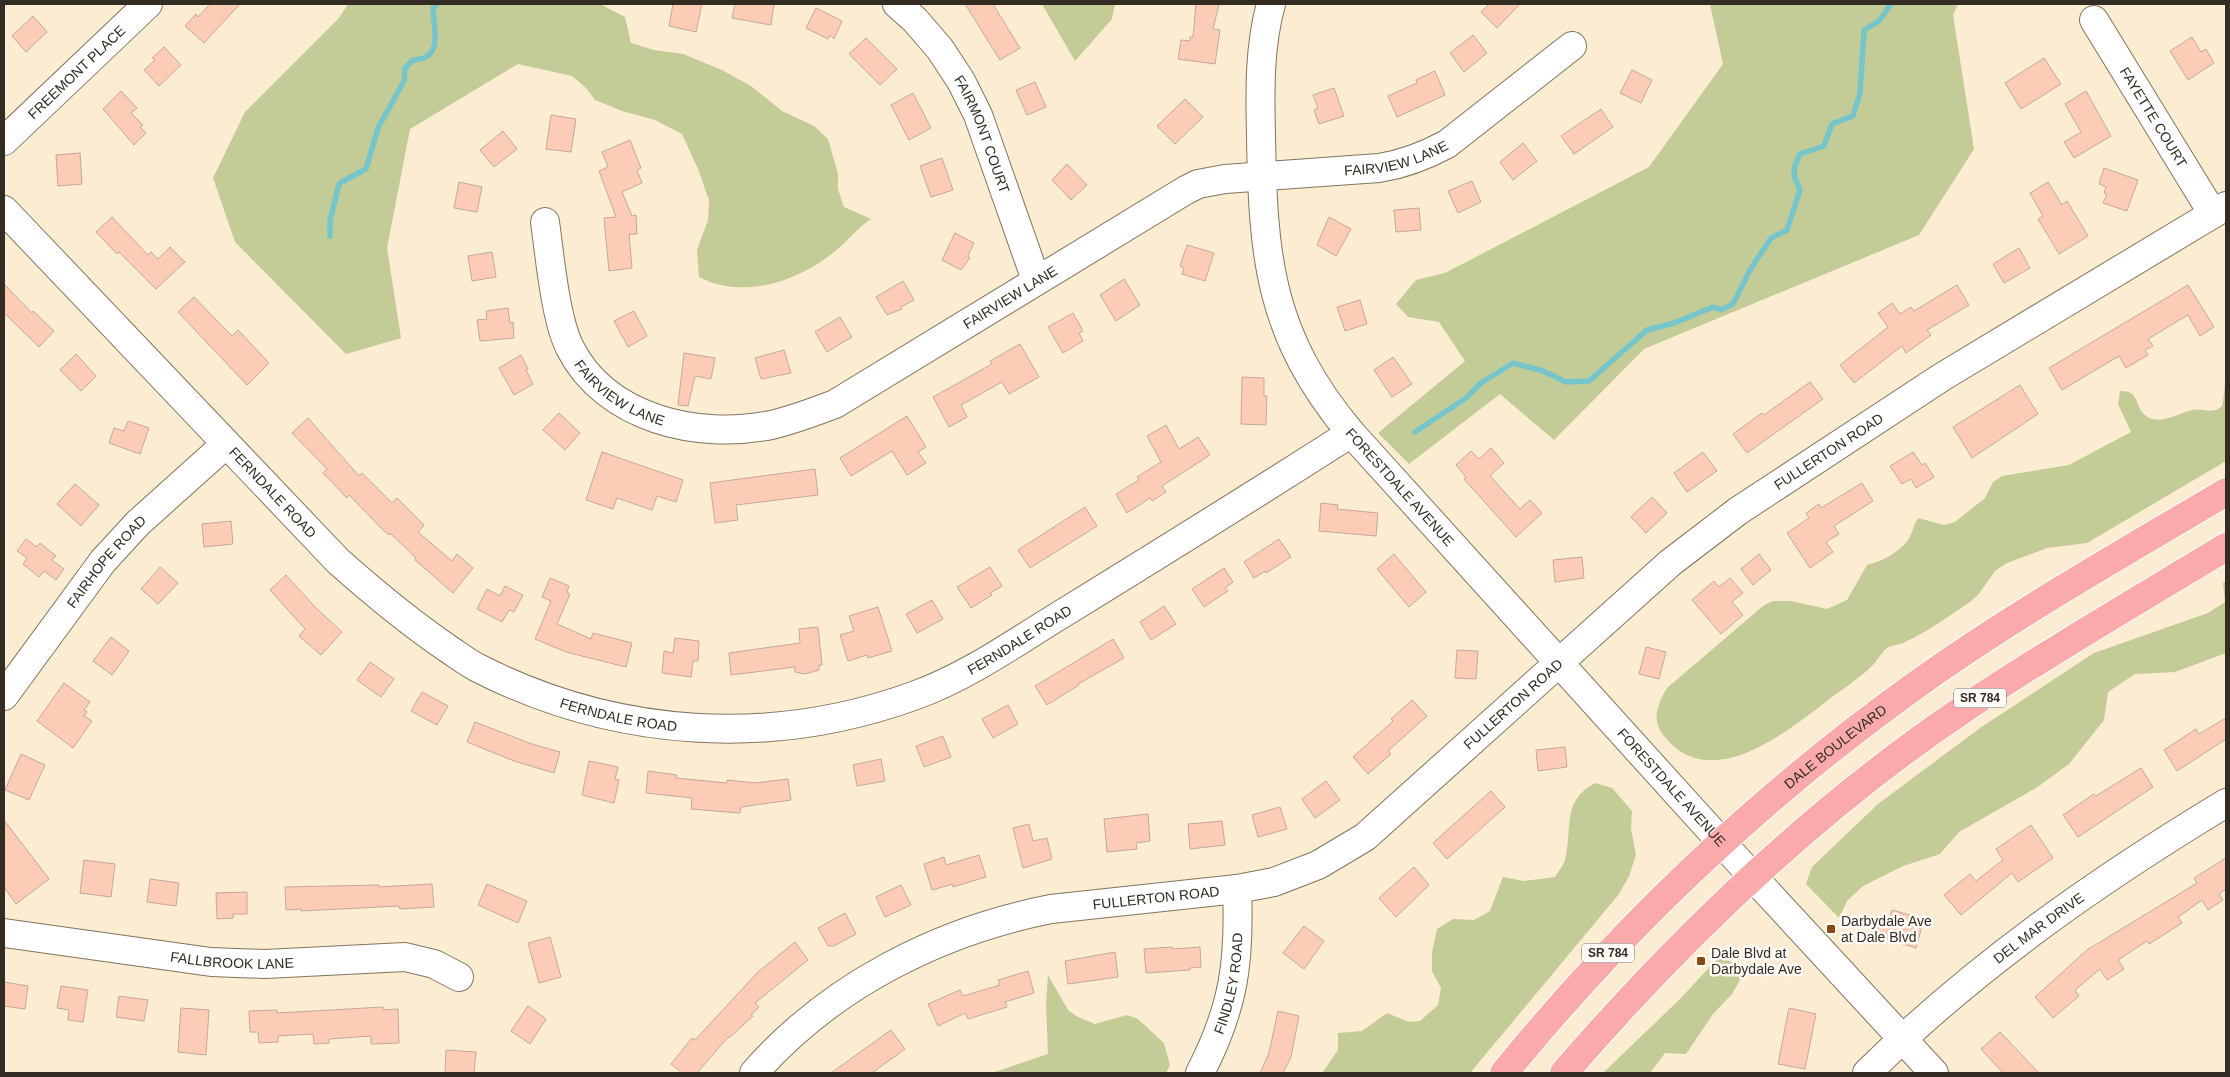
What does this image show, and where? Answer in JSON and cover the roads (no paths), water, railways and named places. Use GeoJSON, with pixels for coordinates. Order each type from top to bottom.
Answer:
{"type":"FeatureCollection","features":[{"type":"Feature","properties":{"kind":"main road","name":"DALE BOULEVARD"},"geometry":{"type":"LineString","coordinates":[[1504,1073],[1607,954],[1721,842],[1836,744],[1917,684],[2000,628],[2226,492]]}},
{"type":"Feature","properties":{"kind":"main road","name":"SR 784"},"geometry":{"type":"LineString","coordinates":[[1564,1073],[1622,1007],[1680,946],[1753,877],[1826,813],[1904,752],[1968,706],[2226,547]]}},
{"type":"Feature","properties":{"kind":"street","name":"FREEMONT PLACE"},"geometry":{"type":"LineString","coordinates":[[4,141],[148,4]]}},
{"type":"Feature","properties":{"kind":"street","name":"FAIRMONT COURT"},"geometry":{"type":"LineString","coordinates":[[897,4],[916,20],[940,49],[970,98],[978,115],[1036,280]]}},
{"type":"Feature","properties":{"kind":"street","name":"FORESTDALE AVENUE"},"geometry":{"type":"LineString","coordinates":[[1271,4],[1262,54],[1262,177],[1265,241],[1270,273],[1280,312],[1305,370],[1320,395],[1351,433],[1721,842],[1934,1073]]}},
{"type":"Feature","properties":{"kind":"street","name":"FAYETTE COURT"},"geometry":{"type":"LineString","coordinates":[[2094,20],[2220,210]]}},
{"type":"Feature","properties":{"kind":"street","name":"FAIRVIEW LANE"},"geometry":{"type":"LineString","coordinates":[[546,222],[564,334],[569,347],[584,370],[606,392],[629,408],[655,419],[677,425],[706,429],[734,429],[769,425],[803,416],[835,404],[1186,190],[1210,182],[1379,168],[1400,164],[1424,156],[1447,144],[1572,46]]}},
{"type":"Feature","properties":{"kind":"street","name":"FERNDALE ROAD"},"geometry":{"type":"LineString","coordinates":[[4,210],[344,567],[418,628],[476,667],[524,689],[574,706],[624,718],[717,730],[766,729],[862,713],[917,694],[962,675],[1204,528],[1351,433]]}},
{"type":"Feature","properties":{"kind":"street","name":"FULLERTON ROAD"},"geometry":{"type":"LineString","coordinates":[[754,1073],[803,1025],[845,993],[904,959],[952,938],[1017,917],[1051,909],[1237,889],[1274,882],[1306,871],[1330,859],[1364,837],[1670,563],[1738,511],[1942,377],[2220,210]]}},
{"type":"Feature","properties":{"kind":"street","name":"FAIRHOPE ROAD"},"geometry":{"type":"LineString","coordinates":[[4,696],[103,561],[138,523],[226,444]]}},
{"type":"Feature","properties":{"kind":"street","name":"DEL MAR DRIVE"},"geometry":{"type":"LineString","coordinates":[[1867,1073],[1902,1038],[2045,921],[2126,864],[2226,803]]}},
{"type":"Feature","properties":{"kind":"street","name":"FINDLEY ROAD"},"geometry":{"type":"LineString","coordinates":[[1200,1073],[1219,1034],[1233,984],[1239,936],[1237,889]]}},
{"type":"Feature","properties":{"kind":"street","name":"FALLBROOK LANE"},"geometry":{"type":"LineString","coordinates":[[4,933],[211,962],[265,964],[405,957],[434,964],[459,977]]}},
{"type":"Feature","properties":{"kind":"waterway"},"geometry":{"type":"LineString","coordinates":[[330,236],[330,221],[340,183],[366,169],[378,128],[404,81],[405,68],[413,60],[429,55],[433,49],[435,42],[433,8],[437,4]]}},
{"type":"Feature","properties":{"kind":"waterway"},"geometry":{"type":"LineString","coordinates":[[1415,432],[1466,398],[1481,383],[1513,363],[1543,371],[1566,382],[1589,381],[1647,330],[1674,323],[1713,307],[1721,310],[1733,304],[1750,270],[1771,238],[1787,230],[1800,190],[1794,176],[1795,165],[1800,154],[1824,146],[1832,124],[1853,116],[1860,93],[1864,30],[1879,21],[1891,4]]}},
{"type":"Feature","properties":{"kind":"place","name":"Darbydale Ave at Dale Blvd"},"geometry":{"type":"Point","coordinates":[1831,929]}},
{"type":"Feature","properties":{"kind":"place","name":"Dale Blvd at Darbydale Ave"},"geometry":{"type":"Point","coordinates":[1701,961]}}]}
